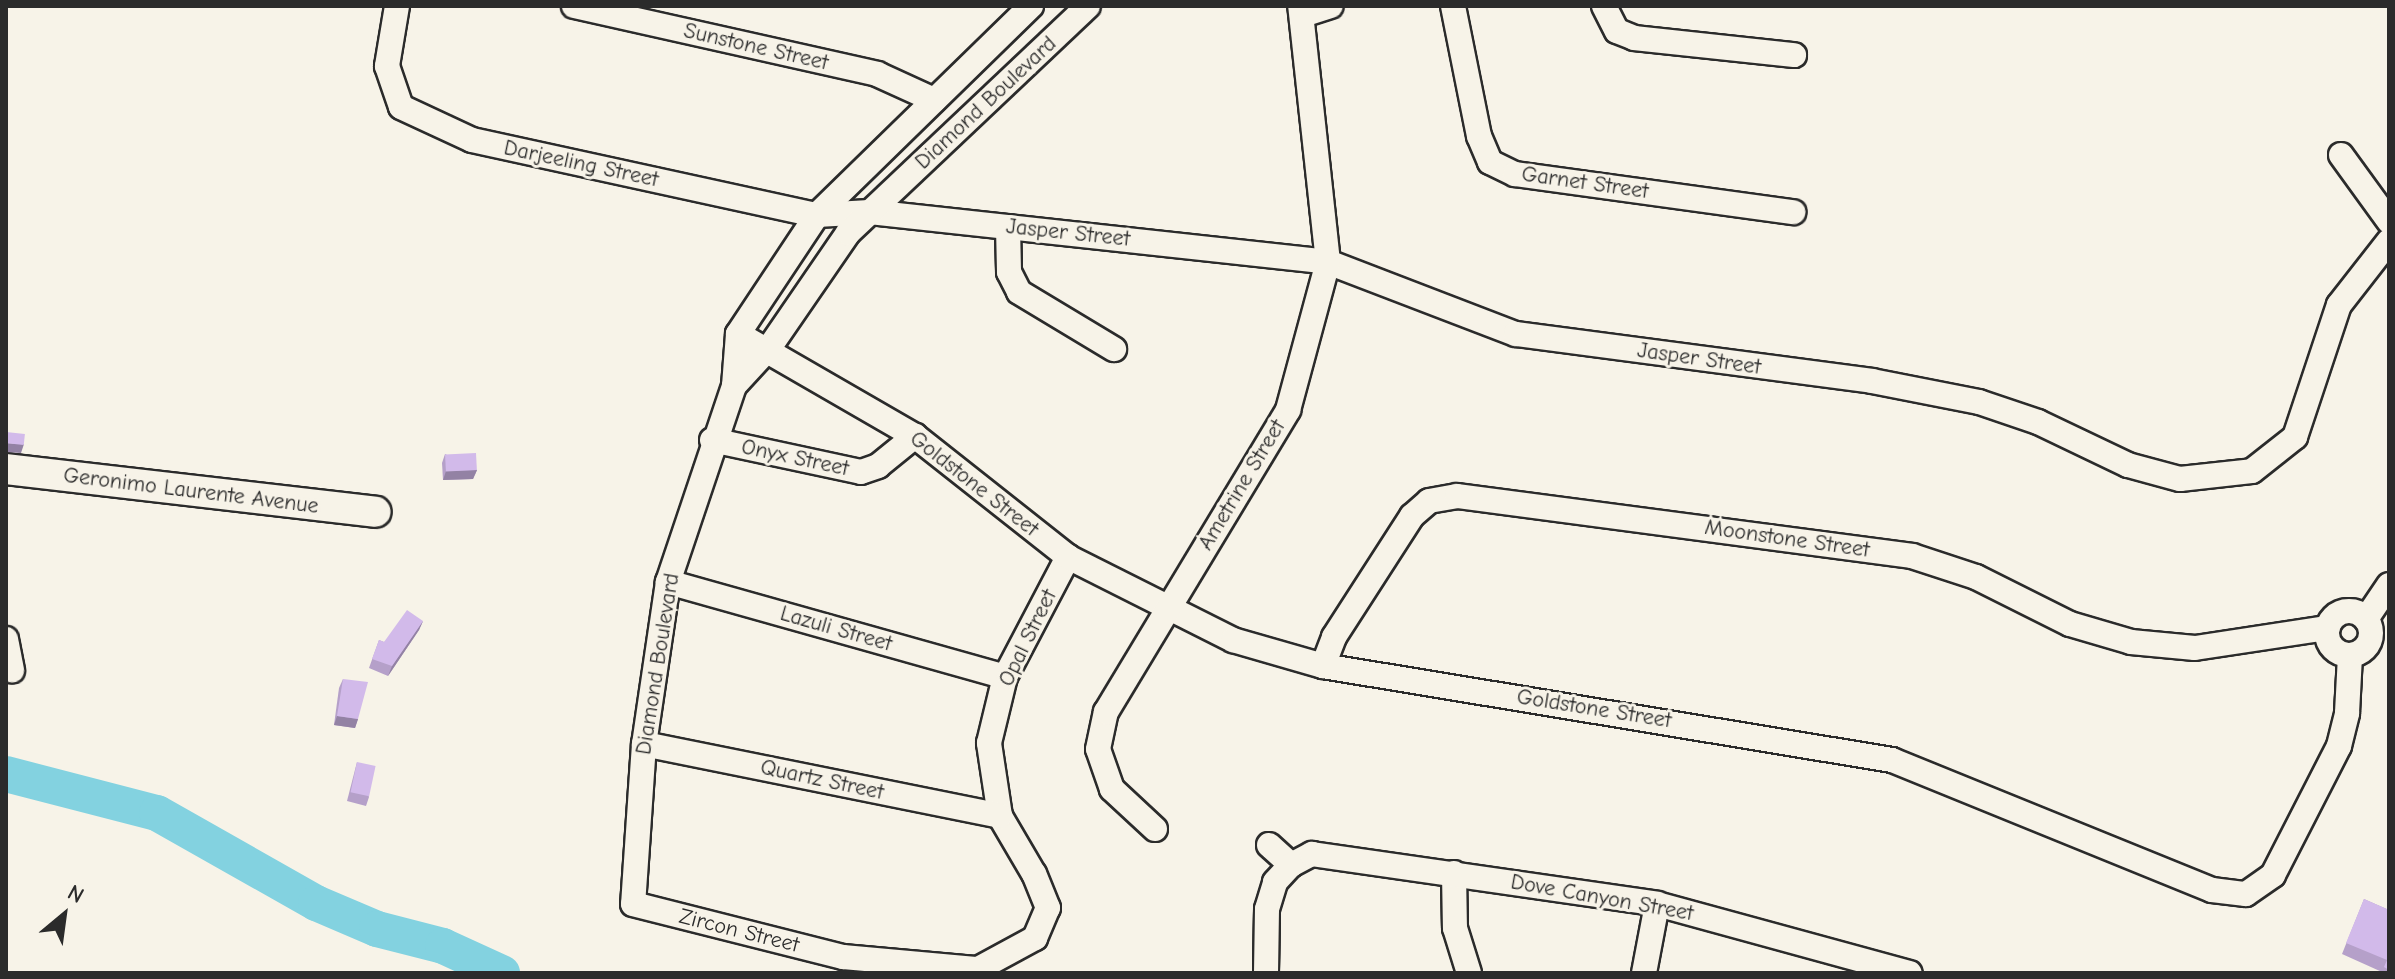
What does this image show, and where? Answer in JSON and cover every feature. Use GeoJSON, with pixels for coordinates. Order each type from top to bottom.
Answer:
{"type":"FeatureCollection","features":[{"type":"Feature","properties":{"kind":"street","name":"Darjeeling Street"},"geometry":{"type":"LineString","coordinates":[[397,6],[387,66],[401,107],[472,140],[817,215],[870,212]]}},
{"type":"Feature","properties":{"kind":"street","name":"Sunstone Street"},"geometry":{"type":"LineString","coordinates":[[574,6],[877,74],[934,100]]}},
{"type":"Feature","properties":{"kind":"street","name":"Diamond Boulevard"},"geometry":{"type":"LineString","coordinates":[[633,904],[644,744],[668,582],[712,440],[734,386],[738,334],[817,215],[1031,6]]}},
{"type":"Feature","properties":{"kind":"street","name":"Diamond Boulevard"},"geometry":{"type":"LineString","coordinates":[[734,386],[769,348],[848,233],[1088,6]]}},
{"type":"Feature","properties":{"kind":"street"},"geometry":{"type":"LineString","coordinates":[[1301,11],[1331,6]]}},
{"type":"Feature","properties":{"kind":"street","name":"Garnet Street"},"geometry":{"type":"LineString","coordinates":[[1453,6],[1479,136],[1490,162],[1515,174],[1793,212]]}},
{"type":"Feature","properties":{"kind":"street"},"geometry":{"type":"LineString","coordinates":[[1604,6],[1617,31],[1634,38],[1794,55]]}},
{"type":"Feature","properties":{"kind":"street","name":"Ametrine Street"},"geometry":{"type":"LineString","coordinates":[[1155,829],[1112,789],[1098,749],[1106,712],[1288,410],[1328,262],[1301,11]]}},
{"type":"Feature","properties":{"kind":"street"},"geometry":{"type":"LineString","coordinates":[[2341,155],[2389,221]]}},
{"type":"Feature","properties":{"kind":"street","name":"Jasper Street"},"geometry":{"type":"LineString","coordinates":[[870,212],[1328,262],[1516,334],[1872,381],[1979,402],[2038,422],[2128,465],[2180,479],[2252,471],[2295,437],[2339,305],[2389,241]]}},
{"type":"Feature","properties":{"kind":"street"},"geometry":{"type":"LineString","coordinates":[[1008,227],[1009,272],[1019,292],[1114,349]]}},
{"type":"Feature","properties":{"kind":"street","name":"Goldstone Street"},"geometry":{"type":"LineString","coordinates":[[738,334],[769,348],[915,436],[1068,557],[1170,604],[1233,640],[1323,666],[1892,760],[2212,890],[2246,894],[2273,875],[2339,746],[2347,713],[2350,655]]}},
{"type":"Feature","properties":{"kind":"street","name":"Onyx Street"},"geometry":{"type":"LineString","coordinates":[[712,440],[861,472],[878,466],[915,436]]}},
{"type":"Feature","properties":{"kind":"street","name":"Geronimo Laurente Avenue"},"geometry":{"type":"LineString","coordinates":[[6,469],[376,512]]}},
{"type":"Feature","properties":{"kind":"street","name":"Moonstone Street"},"geometry":{"type":"LineString","coordinates":[[1323,666],[1334,637],[1412,516],[1429,501],[1457,496],[1912,556],[1976,577],[2070,624],[2131,642],[2195,648],[2327,628]]}},
{"type":"Feature","properties":{"kind":"street","name":"Opal Street"},"geometry":{"type":"LineString","coordinates":[[1000,816],[989,743],[1005,677],[1068,557]]}},
{"type":"Feature","properties":{"kind":"street","name":"Lazuli Street"},"geometry":{"type":"LineString","coordinates":[[668,582],[1005,677]]}},
{"type":"Feature","properties":{"kind":"street"},"geometry":{"type":"LineString","coordinates":[[2366,619],[2389,585]]}},
{"type":"Feature","properties":{"kind":"street"},"geometry":{"type":"LineString","coordinates":[[2358,612],[2366,619],[2371,637],[2359,653],[2350,655],[2332,647],[2327,628],[2339,613],[2358,612]]}},
{"type":"Feature","properties":{"kind":"street"},"geometry":{"type":"LineString","coordinates":[[6,639],[12,670]]}},
{"type":"Feature","properties":{"kind":"street","name":"Quartz Street"},"geometry":{"type":"LineString","coordinates":[[644,744],[1000,816]]}},
{"type":"Feature","properties":{"kind":"street","name":"Zircon Street"},"geometry":{"type":"LineString","coordinates":[[633,904],[843,957],[978,969],[1035,938],[1048,908],[1034,874],[1000,816]]}},
{"type":"Feature","properties":{"kind":"street"},"geometry":{"type":"LineString","coordinates":[[1266,973],[1267,909],[1275,882],[1291,865],[1269,845]]}},
{"type":"Feature","properties":{"kind":"street","name":"Dove Canyon Street"},"geometry":{"type":"LineString","coordinates":[[1291,865],[1312,854],[1343,855],[1657,904],[1867,966],[1910,973]]}},
{"type":"Feature","properties":{"kind":"street"},"geometry":{"type":"LineString","coordinates":[[1454,873],[1455,928],[1459,954],[1469,973]]}},
{"type":"Feature","properties":{"kind":"street"},"geometry":{"type":"LineString","coordinates":[[1644,973],[1657,904]]}},
{"type":"Feature","properties":{"kind":"building"},"geometry":{"type":"Polygon","coordinates":[[[6,432],[25,434],[24,445],[6,443],[6,432]]]}},
{"type":"Feature","properties":{"kind":"building"},"geometry":{"type":"Polygon","coordinates":[[[476,453],[477,470],[446,472],[445,455],[476,453]]]}},
{"type":"Feature","properties":{"kind":"building"},"geometry":{"type":"Polygon","coordinates":[[[407,610],[423,621],[392,666],[372,659],[379,640],[384,642],[407,610]]]}},
{"type":"Feature","properties":{"kind":"building"},"geometry":{"type":"Polygon","coordinates":[[[343,679],[368,682],[358,719],[337,716],[343,679]]]}},
{"type":"Feature","properties":{"kind":"building"},"geometry":{"type":"Polygon","coordinates":[[[357,762],[376,766],[369,796],[351,792],[357,762]]]}},
{"type":"Feature","properties":{"kind":"building"},"geometry":{"type":"Polygon","coordinates":[[[2364,899],[2389,910],[2389,970],[2384,967],[2387,960],[2346,943],[2364,899]]]}},
{"type":"Feature","properties":{"kind":"waterway"},"geometry":{"type":"LineString","coordinates":[[6,774],[157,813],[316,903],[377,929],[443,946],[502,973]]}}]}
